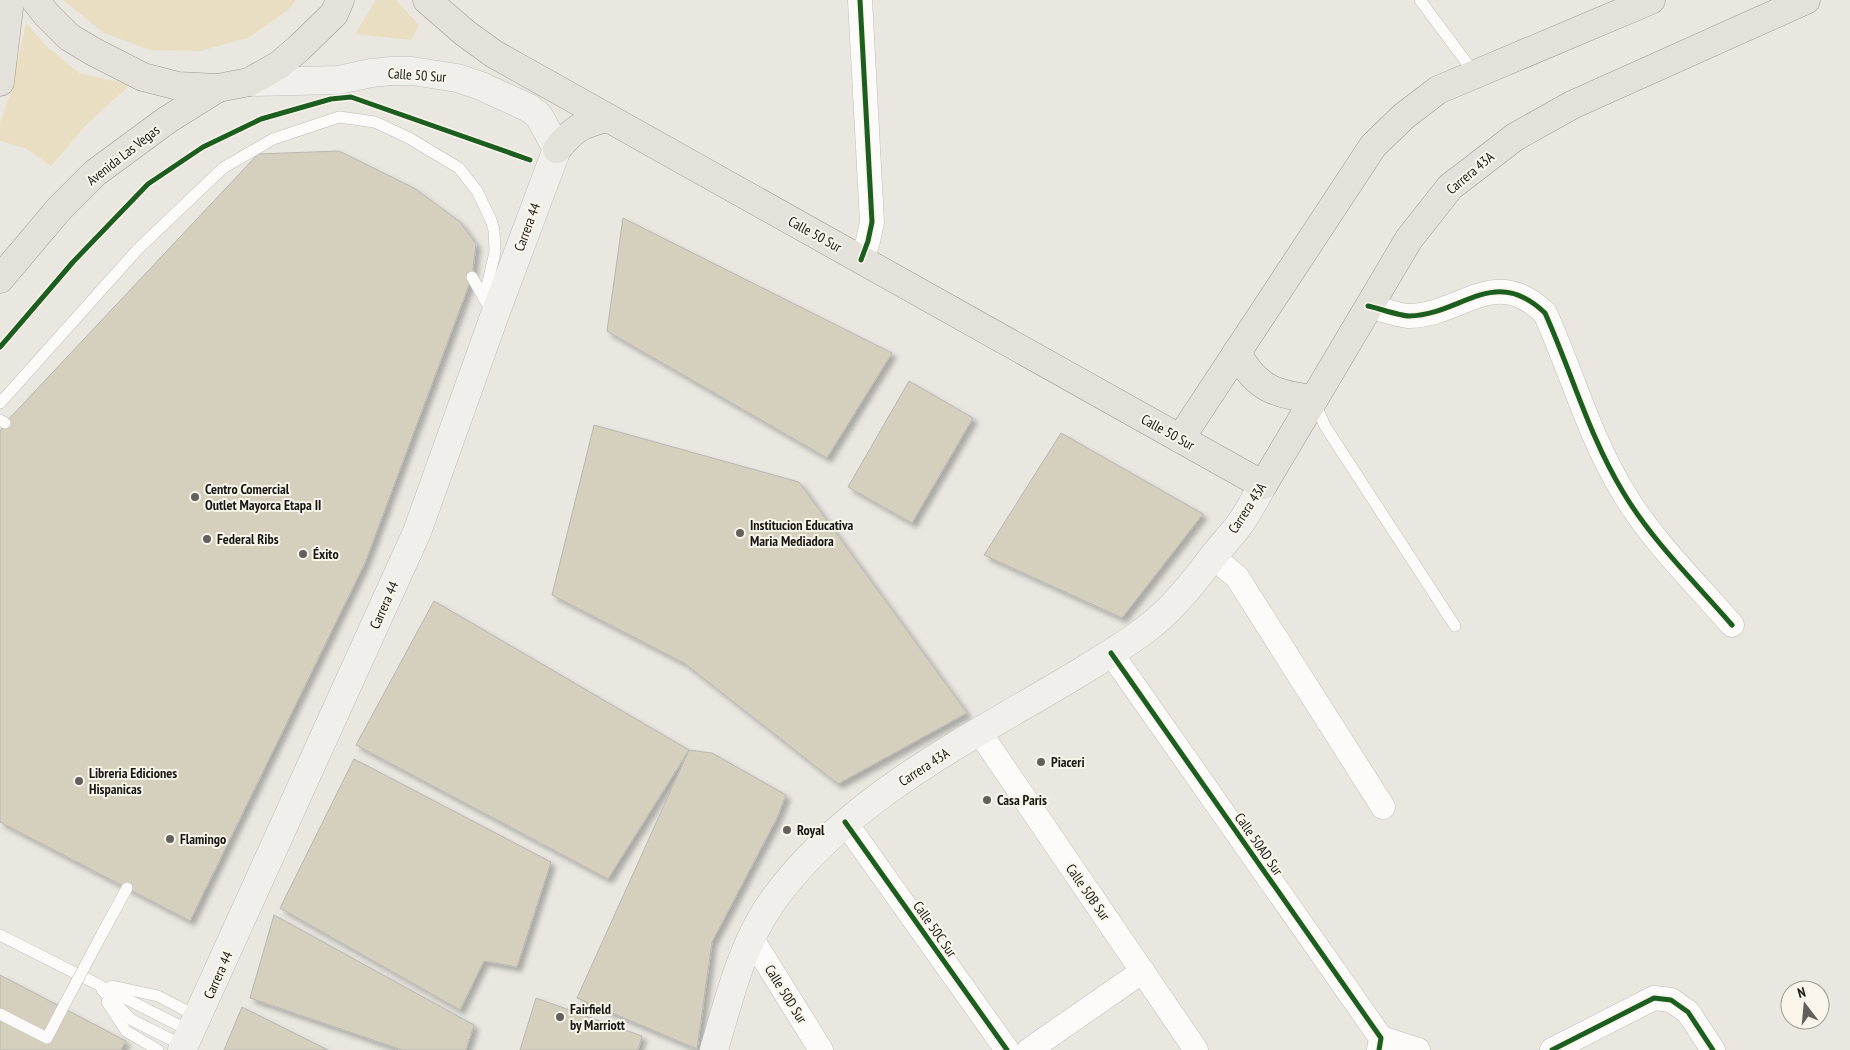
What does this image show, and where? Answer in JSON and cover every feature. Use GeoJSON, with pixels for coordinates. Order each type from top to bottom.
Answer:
{"type":"FeatureCollection","features":[{"type":"Feature","properties":{"kind":"main road"},"geometry":{"type":"LineString","coordinates":[[0,82],[10,0]]}},
{"type":"Feature","properties":{"kind":"main road"},"geometry":{"type":"LineString","coordinates":[[35,0],[69,37],[143,77],[178,86],[218,88],[249,82],[279,65],[334,14],[340,0]]}},
{"type":"Feature","properties":{"kind":"main road","name":"Calle 50 Sur"},"geometry":{"type":"LineString","coordinates":[[428,0],[465,33],[494,54],[1263,485]]}},
{"type":"Feature","properties":{"kind":"main road"},"geometry":{"type":"LineString","coordinates":[[1180,439],[1373,146],[1404,116],[1438,90],[1651,0]]}},
{"type":"Feature","properties":{"kind":"main road","name":"Carrera 43A"},"geometry":{"type":"LineString","coordinates":[[714,1050],[734,981],[752,939],[773,900],[803,864],[846,822],[930,763],[1146,630],[1193,583],[1242,520],[1368,306],[1410,239],[1450,187],[1515,137],[1572,106],[1806,0]]}},
{"type":"Feature","properties":{"kind":"main road","name":"Calle 50 Sur"},"geometry":{"type":"LineString","coordinates":[[249,82],[339,80],[391,71],[458,78],[529,108],[539,116],[548,129],[557,149]]}},
{"type":"Feature","properties":{"kind":"main road","name":"Avenida Las Vegas"},"geometry":{"type":"LineString","coordinates":[[0,279],[59,209],[96,173],[167,120],[218,88]]}},
{"type":"Feature","properties":{"kind":"main road"},"geometry":{"type":"LineString","coordinates":[[557,149],[572,131],[607,118]]}},
{"type":"Feature","properties":{"kind":"main road","name":"Carrera 44"},"geometry":{"type":"LineString","coordinates":[[189,1036],[416,532],[489,308],[557,149]]}},
{"type":"Feature","properties":{"kind":"main road"},"geometry":{"type":"LineString","coordinates":[[1237,352],[1245,368],[1258,382],[1274,392],[1292,397],[1314,399]]}},
{"type":"Feature","properties":{"kind":"street"},"geometry":{"type":"LineString","coordinates":[[860,0],[872,222],[861,260]]}},
{"type":"Feature","properties":{"kind":"street"},"geometry":{"type":"LineString","coordinates":[[1368,306],[1408,316],[1434,312],[1484,293],[1500,292],[1515,294],[1536,305],[1545,314],[1588,422],[1602,454],[1623,493],[1667,552],[1732,625]]}},
{"type":"Feature","properties":{"kind":"street"},"geometry":{"type":"LineString","coordinates":[[1212,558],[1238,577],[1383,807]]}},
{"type":"Feature","properties":{"kind":"street","name":"Calle 50AD Sur"},"geometry":{"type":"LineString","coordinates":[[1111,653],[1380,1044]]}},
{"type":"Feature","properties":{"kind":"street","name":"Calle 50B Sur"},"geometry":{"type":"LineString","coordinates":[[980,733],[1196,1050]]}},
{"type":"Feature","properties":{"kind":"street","name":"Calle 50C Sur"},"geometry":{"type":"LineString","coordinates":[[846,822],[1007,1050]]}},
{"type":"Feature","properties":{"kind":"street","name":"Calle 50D Sur"},"geometry":{"type":"LineString","coordinates":[[752,939],[821,1050]]}},
{"type":"Feature","properties":{"kind":"street"},"geometry":{"type":"LineString","coordinates":[[1029,1050],[1143,972]]}},
{"type":"Feature","properties":{"kind":"street"},"geometry":{"type":"LineString","coordinates":[[1552,1050],[1654,998],[1672,1000],[1688,1012],[1712,1050]]}},
{"type":"Feature","properties":{"kind":"street"},"geometry":{"type":"LineString","coordinates":[[1380,1044],[1418,1050]]}},
{"type":"Feature","properties":{"kind":"lane"},"geometry":{"type":"LineString","coordinates":[[1420,0],[1475,74]]}},
{"type":"Feature","properties":{"kind":"lane"},"geometry":{"type":"LineString","coordinates":[[0,403],[138,249],[223,168],[273,139],[339,118],[375,122],[408,138],[459,168],[477,191],[492,220],[495,252],[489,308]]}},
{"type":"Feature","properties":{"kind":"lane"},"geometry":{"type":"LineString","coordinates":[[472,277],[489,308]]}},
{"type":"Feature","properties":{"kind":"lane"},"geometry":{"type":"LineString","coordinates":[[1314,399],[1325,426],[1455,626]]}},
{"type":"Feature","properties":{"kind":"lane"},"geometry":{"type":"LineString","coordinates":[[0,1014],[47,1038],[127,888]]}},
{"type":"Feature","properties":{"kind":"lane"},"geometry":{"type":"LineString","coordinates":[[0,935],[94,981],[189,1036]]}},
{"type":"Feature","properties":{"kind":"lane"},"geometry":{"type":"LineString","coordinates":[[94,981],[158,996],[189,1036]]}},
{"type":"Feature","properties":{"kind":"lane"},"geometry":{"type":"LineString","coordinates":[[94,981],[132,1020],[189,1036]]}},
{"type":"Feature","properties":{"kind":"lane"},"geometry":{"type":"LineString","coordinates":[[94,981],[126,1031],[158,1050]]}},
{"type":"Feature","properties":{"kind":"shaded area"},"geometry":{"type":"Polygon","coordinates":[[[63,0],[296,0],[288,10],[248,38],[200,51],[150,50],[104,33],[63,0]]]}},
{"type":"Feature","properties":{"kind":"shaded area"},"geometry":{"type":"Polygon","coordinates":[[[376,0],[396,0],[419,25],[411,40],[355,34],[376,0]]]}},
{"type":"Feature","properties":{"kind":"shaded area"},"geometry":{"type":"Polygon","coordinates":[[[26,23],[47,47],[79,73],[130,85],[86,125],[51,166],[25,148],[0,141],[0,124],[10,95],[26,23]]]}},
{"type":"Feature","properties":{"kind":"building","name":"Centro Comercial Outlet Mayorca Etapa II"},"geometry":{"type":"Polygon","coordinates":[[[339,151],[414,188],[460,222],[476,244],[472,277],[365,563],[190,921],[0,822],[0,431],[5,423],[258,154],[339,151]]]}},
{"type":"Feature","properties":{"kind":"building"},"geometry":{"type":"Polygon","coordinates":[[[623,218],[892,353],[827,458],[607,331],[623,218]]]}},
{"type":"Feature","properties":{"kind":"building"},"geometry":{"type":"Polygon","coordinates":[[[909,381],[973,418],[912,523],[848,487],[909,381]]]}},
{"type":"Feature","properties":{"kind":"building"},"geometry":{"type":"Polygon","coordinates":[[[594,425],[799,482],[967,713],[838,784],[684,663],[552,595],[594,425]]]}},
{"type":"Feature","properties":{"kind":"building"},"geometry":{"type":"Polygon","coordinates":[[[1061,433],[1203,514],[1122,618],[984,555],[1061,433]]]}},
{"type":"Feature","properties":{"kind":"building"},"geometry":{"type":"Polygon","coordinates":[[[434,601],[689,750],[608,879],[356,745],[434,601]]]}},
{"type":"Feature","properties":{"kind":"building"},"geometry":{"type":"Polygon","coordinates":[[[689,750],[712,753],[786,795],[777,818],[712,942],[697,1049],[577,998],[689,750]]]}},
{"type":"Feature","properties":{"kind":"building"},"geometry":{"type":"Polygon","coordinates":[[[354,759],[551,862],[517,967],[484,961],[460,1010],[280,908],[354,759]]]}},
{"type":"Feature","properties":{"kind":"building"},"geometry":{"type":"Polygon","coordinates":[[[274,915],[474,1025],[466,1050],[402,1050],[250,998],[274,915]]]}},
{"type":"Feature","properties":{"kind":"building"},"geometry":{"type":"Polygon","coordinates":[[[0,975],[126,1041],[121,1050],[0,1050],[0,975]]]}},
{"type":"Feature","properties":{"kind":"building","name":"Fairfield by Marriott"},"geometry":{"type":"Polygon","coordinates":[[[536,998],[642,1036],[638,1050],[520,1050],[536,998]]]}},
{"type":"Feature","properties":{"kind":"building"},"geometry":{"type":"Polygon","coordinates":[[[242,1007],[328,1050],[224,1050],[242,1007]]]}},
{"type":"Feature","properties":{"kind":"cycle path"},"geometry":{"type":"LineString","coordinates":[[860,0],[872,222],[861,260]]}},
{"type":"Feature","properties":{"kind":"cycle path"},"geometry":{"type":"LineString","coordinates":[[0,347],[73,262],[148,184],[203,147],[261,119],[331,99],[351,97],[530,160]]}},
{"type":"Feature","properties":{"kind":"cycle path"},"geometry":{"type":"LineString","coordinates":[[1368,306],[1400,315],[1428,314],[1494,292],[1510,293],[1527,299],[1545,313],[1590,427],[1623,492],[1660,544],[1732,625]]}},
{"type":"Feature","properties":{"kind":"cycle path"},"geometry":{"type":"LineString","coordinates":[[1111,653],[1381,1038],[1379,1050]]}},
{"type":"Feature","properties":{"kind":"cycle path"},"geometry":{"type":"LineString","coordinates":[[845,822],[1007,1050]]}},
{"type":"Feature","properties":{"kind":"cycle path"},"geometry":{"type":"LineString","coordinates":[[1552,1050],[1654,998],[1671,1000],[1688,1012],[1713,1050]]}},
{"type":"Feature","properties":{"kind":"place","name":"Centro Comercial Outlet Mayorca Etapa II"},"geometry":{"type":"Point","coordinates":[195,497]}},
{"type":"Feature","properties":{"kind":"place","name":"Institucion Educativa Maria Mediadora"},"geometry":{"type":"Point","coordinates":[740,533]}},
{"type":"Feature","properties":{"kind":"place","name":"Federal Ribs"},"geometry":{"type":"Point","coordinates":[207,539]}},
{"type":"Feature","properties":{"kind":"place","name":"Éxito"},"geometry":{"type":"Point","coordinates":[303,554]}},
{"type":"Feature","properties":{"kind":"place","name":"Piaceri"},"geometry":{"type":"Point","coordinates":[1041,762]}},
{"type":"Feature","properties":{"kind":"place","name":"Libreria Ediciones Hispanicas"},"geometry":{"type":"Point","coordinates":[79,781]}},
{"type":"Feature","properties":{"kind":"place","name":"Casa Paris"},"geometry":{"type":"Point","coordinates":[987,800]}},
{"type":"Feature","properties":{"kind":"place","name":"Royal"},"geometry":{"type":"Point","coordinates":[787,830]}},
{"type":"Feature","properties":{"kind":"place","name":"Flamingo"},"geometry":{"type":"Point","coordinates":[170,839]}},
{"type":"Feature","properties":{"kind":"place","name":"Fairfield by Marriott"},"geometry":{"type":"Point","coordinates":[560,1017]}}]}
